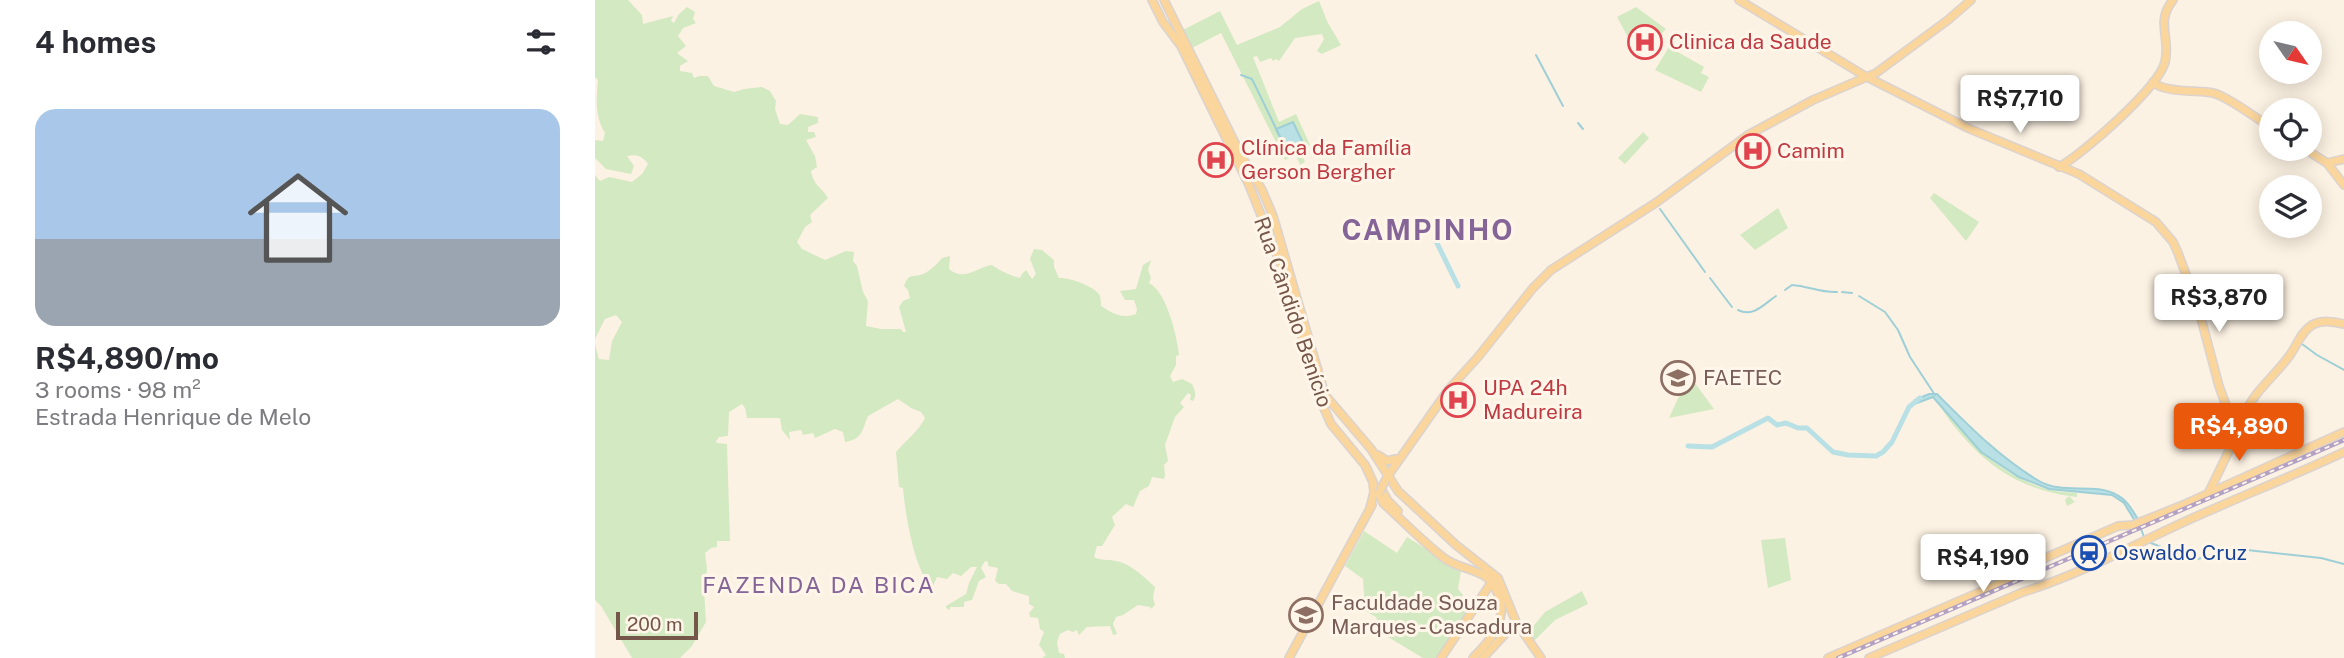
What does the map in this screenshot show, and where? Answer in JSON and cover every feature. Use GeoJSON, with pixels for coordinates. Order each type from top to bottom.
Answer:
{"type":"FeatureCollection","features":[{"type":"Feature","properties":{"kind":"main road","name":"Rua Cândido Benício"},"geometry":{"type":"LineString","coordinates":[[1152,0],[1163,22],[1179,44],[1249,185],[1284,273],[1316,387],[1331,424],[1370,474],[1374,487],[1370,508]]}},
{"type":"Feature","properties":{"kind":"main road","name":"Rua Cândido Benício"},"geometry":{"type":"LineString","coordinates":[[1164,0],[1273,216],[1325,395],[1371,449],[1387,477],[1401,494],[1456,545],[1481,563]]}},
{"type":"Feature","properties":{"kind":"main road"},"geometry":{"type":"LineString","coordinates":[[1739,0],[1853,68],[1961,125],[2083,176],[2157,222],[2173,242],[2198,307],[2211,360],[2237,434]]}},
{"type":"Feature","properties":{"kind":"main road"},"geometry":{"type":"LineString","coordinates":[[1387,477],[1388,471],[1445,388],[1546,270],[1658,196],[1743,133],[1808,96],[1853,80],[1872,77],[1965,0]]}},
{"type":"Feature","properties":{"kind":"main road"},"geometry":{"type":"LineString","coordinates":[[1289,658],[1387,477],[1449,389],[1551,270],[1657,202],[1748,135],[1819,96],[1872,77],[1971,0]]}},
{"type":"Feature","properties":{"kind":"main road"},"geometry":{"type":"LineString","coordinates":[[2059,167],[2077,156],[2109,128],[2153,82],[2165,61],[2164,17],[2165,10],[2173,0]]}},
{"type":"Feature","properties":{"kind":"main road"},"geometry":{"type":"LineString","coordinates":[[1853,68],[1853,80]]}},
{"type":"Feature","properties":{"kind":"main road"},"geometry":{"type":"LineString","coordinates":[[2153,82],[2157,86],[2190,92],[2215,93],[2259,120]]}},
{"type":"Feature","properties":{"kind":"main road"},"geometry":{"type":"LineString","coordinates":[[2071,171],[2077,156]]}},
{"type":"Feature","properties":{"kind":"main road"},"geometry":{"type":"LineString","coordinates":[[2322,159],[2330,164],[2344,185]]}},
{"type":"Feature","properties":{"kind":"main road"},"geometry":{"type":"LineString","coordinates":[[2330,164],[2344,159]]}},
{"type":"Feature","properties":{"kind":"main road"},"geometry":{"type":"LineString","coordinates":[[2212,492],[2215,478],[2237,434],[2243,415],[2260,389],[2290,356],[2309,327],[2327,321],[2344,324]]}},
{"type":"Feature","properties":{"kind":"main road"},"geometry":{"type":"LineString","coordinates":[[1325,395],[1338,416],[1378,465],[1393,491],[1459,552],[1492,572],[1503,587],[1516,622],[1541,658]]}},
{"type":"Feature","properties":{"kind":"main road"},"geometry":{"type":"LineString","coordinates":[[1326,410],[1368,461],[1388,501],[1448,556],[1492,582]]}},
{"type":"Feature","properties":{"kind":"main road"},"geometry":{"type":"LineString","coordinates":[[2232,416],[2237,419],[2243,415]]}},
{"type":"Feature","properties":{"kind":"main road"},"geometry":{"type":"LineString","coordinates":[[1828,658],[2012,578],[2027,566],[2118,526],[2139,523],[2344,432]]}},
{"type":"Feature","properties":{"kind":"main road"},"geometry":{"type":"LineString","coordinates":[[1371,449],[1385,460],[1396,459]]}},
{"type":"Feature","properties":{"kind":"main road"},"geometry":{"type":"LineString","coordinates":[[1869,658],[2121,553],[2344,452]]}},
{"type":"Feature","properties":{"kind":"main road"},"geometry":{"type":"LineString","coordinates":[[1379,493],[1383,503],[1442,557],[1484,576]]}},
{"type":"Feature","properties":{"kind":"main road"},"geometry":{"type":"LineString","coordinates":[[1473,658],[1493,636],[1500,618],[1500,600],[1492,582],[1492,572]]}},
{"type":"Feature","properties":{"kind":"main road"},"geometry":{"type":"LineString","coordinates":[[1440,658],[1492,582]]}},
{"type":"Feature","properties":{"kind":"main road"},"geometry":{"type":"LineString","coordinates":[[1483,658],[1516,622]]}},
{"type":"Feature","properties":{"kind":"green space"},"geometry":{"type":"Polygon","coordinates":[[[595,0],[628,0],[642,15],[643,24],[673,16],[671,21],[674,23],[687,7],[695,12],[693,19],[696,23],[683,28],[678,36],[686,46],[677,53],[688,61],[680,66],[680,71],[692,73],[694,78],[708,76],[714,86],[734,92],[762,87],[770,91],[776,101],[775,109],[780,124],[788,125],[800,114],[818,117],[818,123],[808,127],[808,132],[814,132],[816,137],[806,140],[815,156],[817,167],[811,171],[812,176],[828,198],[810,215],[812,222],[805,227],[797,242],[802,249],[825,260],[846,251],[854,252],[853,261],[868,301],[866,326],[901,329],[906,332],[899,307],[903,301],[910,298],[904,286],[906,282],[910,277],[928,271],[942,258],[950,256],[949,269],[955,273],[971,273],[992,265],[1020,278],[1026,270],[1032,279],[1036,274],[1030,259],[1034,249],[1042,250],[1054,260],[1059,278],[1086,285],[1099,294],[1101,306],[1126,316],[1136,314],[1137,309],[1134,300],[1125,300],[1120,291],[1136,289],[1143,265],[1151,260],[1148,270],[1151,278],[1149,283],[1166,305],[1178,347],[1179,355],[1176,356],[1176,365],[1170,376],[1173,382],[1182,379],[1192,384],[1195,397],[1193,401],[1190,400],[1191,395],[1188,393],[1180,403],[1184,407],[1175,417],[1165,445],[1168,461],[1164,465],[1164,479],[1152,477],[1149,486],[1140,491],[1133,507],[1126,504],[1112,517],[1115,525],[1102,546],[1097,546],[1094,557],[1122,563],[1147,579],[1155,587],[1155,605],[1151,609],[1138,605],[1116,617],[1113,624],[1117,634],[1113,635],[1110,626],[1087,627],[1079,635],[1077,630],[1068,630],[1060,634],[1057,642],[1059,653],[1064,654],[1065,658],[1042,658],[1046,655],[1039,645],[1044,632],[1040,629],[1038,618],[1030,617],[1029,613],[1034,607],[1029,604],[1029,596],[1012,591],[1006,584],[995,581],[998,568],[988,566],[985,561],[981,568],[986,577],[979,581],[972,600],[964,602],[964,607],[950,607],[950,610],[946,606],[966,594],[977,567],[971,567],[961,576],[953,573],[947,579],[937,577],[932,588],[920,568],[911,541],[903,488],[899,487],[896,452],[922,423],[925,418],[921,412],[898,399],[868,416],[861,433],[851,441],[845,442],[843,432],[835,429],[815,438],[813,433],[803,435],[801,430],[789,432],[790,440],[782,430],[780,418],[747,418],[742,404],[729,412],[728,436],[719,437],[716,441],[727,444],[730,541],[717,541],[717,547],[705,553],[706,622],[692,646],[680,658],[632,658],[595,600],[595,344],[599,359],[609,360],[612,341],[622,322],[616,315],[605,319],[595,339],[595,175],[600,181],[609,177],[632,182],[642,174],[648,164],[639,156],[627,156],[634,166],[631,174],[606,169],[595,158],[595,140],[603,141],[605,133],[597,108],[595,0]]]}},
{"type":"Feature","properties":{"kind":"green space"},"geometry":{"type":"Polygon","coordinates":[[[1319,1],[1341,45],[1322,54],[1317,51],[1324,39],[1322,34],[1295,38],[1279,61],[1273,61],[1271,58],[1260,62],[1257,56],[1253,57],[1279,122],[1296,114],[1310,145],[1300,151],[1305,162],[1300,165],[1296,155],[1285,160],[1221,33],[1192,48],[1183,30],[1220,11],[1237,45],[1280,27],[1302,9],[1319,1]],[[1293,122],[1276,129],[1289,152],[1304,145],[1293,122]]]}},
{"type":"Feature","properties":{"kind":"green space"},"geometry":{"type":"Polygon","coordinates":[[[1636,7],[1666,29],[1639,57],[1617,17],[1636,7]]]}},
{"type":"Feature","properties":{"kind":"green space"},"geometry":{"type":"Polygon","coordinates":[[[1669,47],[1704,67],[1701,73],[1709,77],[1701,92],[1655,70],[1669,47]]]}},
{"type":"Feature","properties":{"kind":"green space"},"geometry":{"type":"Polygon","coordinates":[[[1643,132],[1649,138],[1625,164],[1618,158],[1643,132]]]}},
{"type":"Feature","properties":{"kind":"green space"},"geometry":{"type":"Polygon","coordinates":[[[1934,193],[1979,222],[1966,241],[1930,198],[1934,193]]]}},
{"type":"Feature","properties":{"kind":"green space"},"geometry":{"type":"Polygon","coordinates":[[[1778,208],[1788,228],[1755,250],[1740,235],[1778,208]]]}},
{"type":"Feature","properties":{"kind":"green space"},"geometry":{"type":"Polygon","coordinates":[[[1689,375],[1714,409],[1669,418],[1689,375]]]}},
{"type":"Feature","properties":{"kind":"green space"},"geometry":{"type":"Polygon","coordinates":[[[1935,396],[1976,447],[1995,463],[2040,487],[2077,493],[2077,497],[2034,487],[1991,464],[1951,423],[1935,399],[1917,404],[1916,402],[1921,398],[1935,396]]]}},
{"type":"Feature","properties":{"kind":"green space"},"geometry":{"type":"Polygon","coordinates":[[[2069,496],[2075,502],[2067,506],[2065,500],[2069,496]]]}},
{"type":"Feature","properties":{"kind":"green space"},"geometry":{"type":"Polygon","coordinates":[[[1364,531],[1397,553],[1407,537],[1461,571],[1458,589],[1463,595],[1459,602],[1471,611],[1439,658],[1423,658],[1383,634],[1376,617],[1365,611],[1363,579],[1345,566],[1364,531]]]}},
{"type":"Feature","properties":{"kind":"green space"},"geometry":{"type":"Polygon","coordinates":[[[1785,538],[1791,580],[1768,588],[1761,540],[1785,538]]]}},
{"type":"Feature","properties":{"kind":"green space"},"geometry":{"type":"Polygon","coordinates":[[[1582,591],[1588,604],[1555,620],[1533,642],[1527,634],[1545,612],[1582,591]]]}},
{"type":"Feature","properties":{"kind":"water"},"geometry":{"type":"Polygon","coordinates":[[[1293,122],[1304,145],[1289,151],[1276,129],[1293,122]]]}},
{"type":"Feature","properties":{"kind":"water"},"geometry":{"type":"Polygon","coordinates":[[[1929,394],[1937,394],[1998,452],[2039,481],[2058,487],[2108,491],[2124,500],[2138,519],[2135,521],[2124,503],[2112,495],[2049,489],[2019,477],[1981,452],[1933,397],[1917,403],[1915,400],[1929,394]]]}},
{"type":"Feature","properties":{"kind":"waterway"},"geometry":{"type":"LineString","coordinates":[[1536,55],[1563,106]]}},
{"type":"Feature","properties":{"kind":"waterway"},"geometry":{"type":"LineString","coordinates":[[1241,75],[1252,79],[1284,145]]}},
{"type":"Feature","properties":{"kind":"waterway"},"geometry":{"type":"LineString","coordinates":[[1578,123],[1583,129]]}},
{"type":"Feature","properties":{"kind":"waterway"},"geometry":{"type":"LineString","coordinates":[[1284,145],[1289,152],[1294,150]]}},
{"type":"Feature","properties":{"kind":"waterway"},"geometry":{"type":"LineString","coordinates":[[1660,209],[1705,272]]}},
{"type":"Feature","properties":{"kind":"waterway"},"geometry":{"type":"LineString","coordinates":[[1436,238],[1458,286]]}},
{"type":"Feature","properties":{"kind":"waterway"},"geometry":{"type":"LineString","coordinates":[[1710,278],[1732,307]]}},
{"type":"Feature","properties":{"kind":"waterway"},"geometry":{"type":"LineString","coordinates":[[1785,290],[1792,285],[1837,292]]}},
{"type":"Feature","properties":{"kind":"waterway"},"geometry":{"type":"LineString","coordinates":[[1842,292],[1852,293]]}},
{"type":"Feature","properties":{"kind":"waterway"},"geometry":{"type":"LineString","coordinates":[[1738,310],[1753,311],[1776,296]]}},
{"type":"Feature","properties":{"kind":"waterway"},"geometry":{"type":"LineString","coordinates":[[1859,296],[1885,312],[1935,395]]}},
{"type":"Feature","properties":{"kind":"waterway"},"geometry":{"type":"LineString","coordinates":[[2302,344],[2344,370]]}},
{"type":"Feature","properties":{"kind":"waterway"},"geometry":{"type":"LineString","coordinates":[[1688,446],[1712,447],[1768,418],[1777,425],[1786,423],[1807,428],[1833,452],[1876,456],[1892,442],[1909,407],[1920,398]]}},
{"type":"Feature","properties":{"kind":"waterway"},"geometry":{"type":"LineString","coordinates":[[2140,526],[2144,537]]}},
{"type":"Feature","properties":{"kind":"waterway"},"geometry":{"type":"LineString","coordinates":[[2151,543],[2194,560],[2230,550],[2247,550],[2321,558],[2344,564]]}},
{"type":"Feature","properties":{"kind":"railway"},"geometry":{"type":"LineString","coordinates":[[1838,658],[2344,440]]}},
{"type":"Feature","properties":{"kind":"place","name":"Clinica da Saude"},"geometry":{"type":"Point","coordinates":[1645,42]}},
{"type":"Feature","properties":{"kind":"place","name":"Camim"},"geometry":{"type":"Point","coordinates":[1753,151]}},
{"type":"Feature","properties":{"kind":"place","name":"Clínica da Família Gerson Bergher"},"geometry":{"type":"Point","coordinates":[1216,160]}},
{"type":"Feature","properties":{"kind":"place","name":"FAETEC"},"geometry":{"type":"Point","coordinates":[1678,378]}},
{"type":"Feature","properties":{"kind":"place","name":"UPA 24h Madureira"},"geometry":{"type":"Point","coordinates":[1458,400]}},
{"type":"Feature","properties":{"kind":"place","name":"Oswaldo Cruz"},"geometry":{"type":"Point","coordinates":[2089,553]}},
{"type":"Feature","properties":{"kind":"place","name":"Faculdade Souza Marques - Cascadura"},"geometry":{"type":"Point","coordinates":[1306,615]}},
{"type":"Feature","properties":{"kind":"district","name":"CAMPINHO"},"geometry":{"type":"Point","coordinates":[1428,230]}},
{"type":"Feature","properties":{"kind":"district","name":"FAZENDA DA BICA"},"geometry":{"type":"Point","coordinates":[819,585]}}]}
